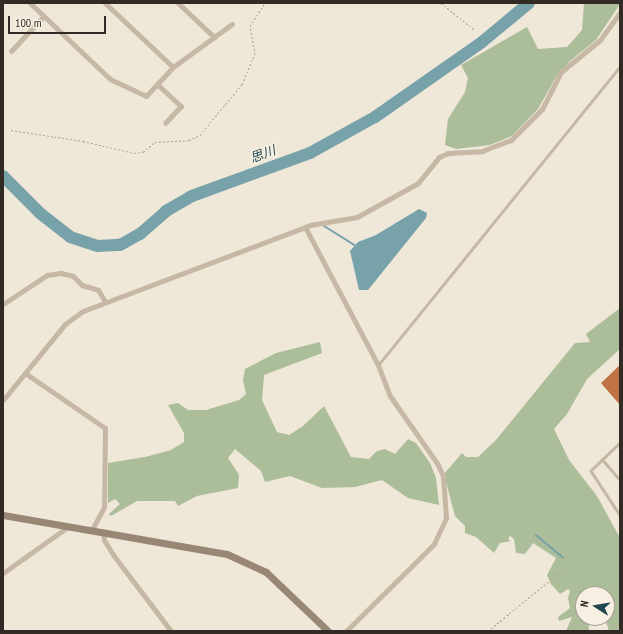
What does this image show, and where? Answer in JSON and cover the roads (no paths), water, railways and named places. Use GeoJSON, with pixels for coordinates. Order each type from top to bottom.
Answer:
{"type":"FeatureCollection","features":[{"type":"Feature","properties":{"kind":"street"},"geometry":{"type":"LineString","coordinates":[[30,3],[110,79],[146,96],[172,67],[232,24]]}},
{"type":"Feature","properties":{"kind":"street"},"geometry":{"type":"LineString","coordinates":[[105,3],[172,67]]}},
{"type":"Feature","properties":{"kind":"street"},"geometry":{"type":"LineString","coordinates":[[178,3],[214,37]]}},
{"type":"Feature","properties":{"kind":"street"},"geometry":{"type":"LineString","coordinates":[[3,400],[65,324],[83,311],[105,301],[305,227],[357,217],[418,183],[439,157],[448,153],[482,150],[510,140],[542,108],[561,72],[600,40],[620,12]]}},
{"type":"Feature","properties":{"kind":"street"},"geometry":{"type":"LineString","coordinates":[[11,51],[44,16]]}},
{"type":"Feature","properties":{"kind":"street"},"geometry":{"type":"LineString","coordinates":[[157,84],[180,106],[165,123]]}},
{"type":"Feature","properties":{"kind":"street"},"geometry":{"type":"LineString","coordinates":[[305,227],[378,365],[390,396],[437,463],[443,476],[446,518],[434,544],[346,631]]}},
{"type":"Feature","properties":{"kind":"street"},"geometry":{"type":"LineString","coordinates":[[3,304],[47,275],[61,273],[73,276],[82,285],[98,290],[105,301]]}},
{"type":"Feature","properties":{"kind":"street"},"geometry":{"type":"LineString","coordinates":[[25,373],[105,428],[104,507],[92,530]]}},
{"type":"Feature","properties":{"kind":"street"},"geometry":{"type":"LineString","coordinates":[[3,515],[103,531],[227,554],[248,561],[277,581],[328,631]]}},
{"type":"Feature","properties":{"kind":"street"},"geometry":{"type":"LineString","coordinates":[[3,573],[69,526]]}},
{"type":"Feature","properties":{"kind":"street"},"geometry":{"type":"LineString","coordinates":[[103,531],[104,540],[114,556],[171,631]]}},
{"type":"Feature","properties":{"kind":"lane"},"geometry":{"type":"LineString","coordinates":[[378,365],[620,66]]}},
{"type":"Feature","properties":{"kind":"lane"},"geometry":{"type":"LineString","coordinates":[[620,443],[591,471],[620,516]]}},
{"type":"Feature","properties":{"kind":"lane"},"geometry":{"type":"LineString","coordinates":[[602,459],[620,480]]}},
{"type":"Feature","properties":{"kind":"water"},"geometry":{"type":"Polygon","coordinates":[[[419,209],[427,213],[426,218],[368,290],[359,290],[350,251],[358,242],[376,235],[419,209]]]}},
{"type":"Feature","properties":{"kind":"waterway","name":"思川"},"geometry":{"type":"LineString","coordinates":[[3,176],[41,214],[70,237],[98,246],[120,245],[140,234],[166,211],[192,196],[310,153],[375,117],[482,42],[529,3]]}},
{"type":"Feature","properties":{"kind":"waterway"},"geometry":{"type":"LineString","coordinates":[[324,226],[355,245]]}},
{"type":"Feature","properties":{"kind":"waterway"},"geometry":{"type":"LineString","coordinates":[[536,535],[563,558]]}}]}
